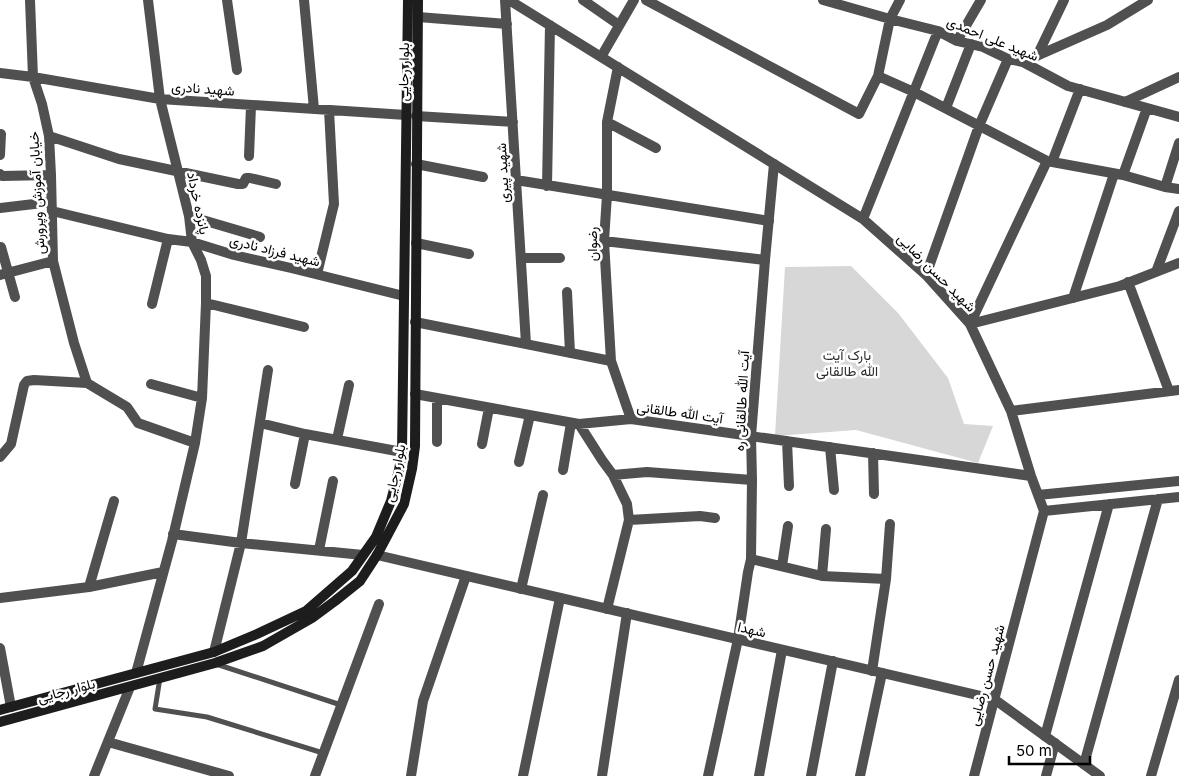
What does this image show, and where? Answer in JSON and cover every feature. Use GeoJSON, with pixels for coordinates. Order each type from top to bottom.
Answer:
{"type":"FeatureCollection","features":[{"type":"Feature","properties":{"kind":"main road","name":"بلوار رجایی"},"geometry":{"type":"LineString","coordinates":[[0,722],[215,663],[263,646],[312,618],[335,601],[360,581],[377,555],[404,504],[415,446],[416,164],[411,116],[408,0]]}},
{"type":"Feature","properties":{"kind":"main road","name":"بلوار رجایی"},"geometry":{"type":"LineString","coordinates":[[0,710],[214,652],[257,634],[306,611],[352,571],[376,537],[391,501],[402,452],[404,296],[411,116],[418,0]]}},
{"type":"Feature","properties":{"kind":"street","name":"خیابان آموزش وپرورش"},"geometry":{"type":"LineString","coordinates":[[30,0],[33,77],[42,104],[49,136],[53,261],[74,343],[87,382]]}},
{"type":"Feature","properties":{"kind":"street","name":"پانزده خرداد"},"geometry":{"type":"LineString","coordinates":[[136,673],[195,442],[202,398],[206,303],[206,276],[192,242],[189,216],[160,99],[148,0]]}},
{"type":"Feature","properties":{"kind":"street"},"geometry":{"type":"LineString","coordinates":[[227,0],[237,70]]}},
{"type":"Feature","properties":{"kind":"street"},"geometry":{"type":"LineString","coordinates":[[304,0],[314,109]]}},
{"type":"Feature","properties":{"kind":"street","name":"شهید پیری"},"geometry":{"type":"LineString","coordinates":[[505,0],[526,344]]}},
{"type":"Feature","properties":{"kind":"street","name":"شهید حسن رضایی"},"geometry":{"type":"LineString","coordinates":[[509,0],[863,219],[926,275],[970,324],[1011,412],[1044,511],[974,776]]}},
{"type":"Feature","properties":{"kind":"street"},"geometry":{"type":"LineString","coordinates":[[583,0],[619,25]]}},
{"type":"Feature","properties":{"kind":"street"},"geometry":{"type":"LineString","coordinates":[[601,57],[634,0]]}},
{"type":"Feature","properties":{"kind":"street"},"geometry":{"type":"LineString","coordinates":[[646,0],[859,114],[878,76],[890,19],[900,0]]}},
{"type":"Feature","properties":{"kind":"street","name":"شهید علی احمدی"},"geometry":{"type":"LineString","coordinates":[[823,0],[938,30],[957,41],[984,47],[1008,59],[1023,62],[1068,86],[1179,117]]}},
{"type":"Feature","properties":{"kind":"street"},"geometry":{"type":"LineString","coordinates":[[957,41],[981,0]]}},
{"type":"Feature","properties":{"kind":"street"},"geometry":{"type":"LineString","coordinates":[[1037,56],[1064,0]]}},
{"type":"Feature","properties":{"kind":"street"},"geometry":{"type":"LineString","coordinates":[[1023,62],[1107,25],[1148,0]]}},
{"type":"Feature","properties":{"kind":"street"},"geometry":{"type":"LineString","coordinates":[[418,17],[507,24]]}},
{"type":"Feature","properties":{"kind":"street"},"geometry":{"type":"LineString","coordinates":[[547,186],[550,25]]}},
{"type":"Feature","properties":{"kind":"street"},"geometry":{"type":"LineString","coordinates":[[863,219],[938,30]]}},
{"type":"Feature","properties":{"kind":"street"},"geometry":{"type":"LineString","coordinates":[[946,108],[971,44]]}},
{"type":"Feature","properties":{"kind":"street"},"geometry":{"type":"LineString","coordinates":[[926,275],[979,126],[1008,59]]}},
{"type":"Feature","properties":{"kind":"street","name":"رضوان"},"geometry":{"type":"LineString","coordinates":[[618,67],[606,122],[607,195],[604,241],[611,361],[631,419]]}},
{"type":"Feature","properties":{"kind":"street","name":"شهید نادری"},"geometry":{"type":"LineString","coordinates":[[0,73],[160,99],[513,122]]}},
{"type":"Feature","properties":{"kind":"street"},"geometry":{"type":"LineString","coordinates":[[878,76],[914,92],[1049,161],[1179,189]]}},
{"type":"Feature","properties":{"kind":"street"},"geometry":{"type":"LineString","coordinates":[[1125,102],[1179,77]]}},
{"type":"Feature","properties":{"kind":"street"},"geometry":{"type":"LineString","coordinates":[[970,324],[1049,161],[1080,89]]}},
{"type":"Feature","properties":{"kind":"street"},"geometry":{"type":"LineString","coordinates":[[249,156],[251,106]]}},
{"type":"Feature","properties":{"kind":"street"},"geometry":{"type":"LineString","coordinates":[[1073,298],[1118,175],[1147,108]]}},
{"type":"Feature","properties":{"kind":"street"},"geometry":{"type":"LineString","coordinates":[[317,274],[334,204],[329,110]]}},
{"type":"Feature","properties":{"kind":"street"},"geometry":{"type":"LineString","coordinates":[[606,122],[656,148]]}},
{"type":"Feature","properties":{"kind":"street"},"geometry":{"type":"LineString","coordinates":[[0,154],[1,134]]}},
{"type":"Feature","properties":{"kind":"street"},"geometry":{"type":"LineString","coordinates":[[49,136],[119,159],[238,184],[243,184],[246,178],[276,184]]}},
{"type":"Feature","properties":{"kind":"street"},"geometry":{"type":"LineString","coordinates":[[1165,187],[1179,143]]}},
{"type":"Feature","properties":{"kind":"street"},"geometry":{"type":"LineString","coordinates":[[416,164],[483,177]]}},
{"type":"Feature","properties":{"kind":"street","name":"آیت الله طالقانی ره"},"geometry":{"type":"LineString","coordinates":[[708,776],[738,640],[751,559],[751,436],[774,164]]}},
{"type":"Feature","properties":{"kind":"street"},"geometry":{"type":"LineString","coordinates":[[0,174],[2,176],[51,175]]}},
{"type":"Feature","properties":{"kind":"street"},"geometry":{"type":"LineString","coordinates":[[516,180],[769,221]]}},
{"type":"Feature","properties":{"kind":"street","name":"شهید فرزاد نادری"},"geometry":{"type":"LineString","coordinates":[[0,208],[52,207],[168,239],[192,242],[234,255],[404,296]]}},
{"type":"Feature","properties":{"kind":"street"},"geometry":{"type":"LineString","coordinates":[[1156,272],[1179,211]]}},
{"type":"Feature","properties":{"kind":"street"},"geometry":{"type":"LineString","coordinates":[[189,216],[260,237]]}},
{"type":"Feature","properties":{"kind":"street"},"geometry":{"type":"LineString","coordinates":[[152,304],[168,239]]}},
{"type":"Feature","properties":{"kind":"street"},"geometry":{"type":"LineString","coordinates":[[604,241],[765,260]]}},
{"type":"Feature","properties":{"kind":"street"},"geometry":{"type":"LineString","coordinates":[[416,243],[469,254]]}},
{"type":"Feature","properties":{"kind":"street"},"geometry":{"type":"LineString","coordinates":[[1,247],[4,274],[15,297]]}},
{"type":"Feature","properties":{"kind":"street"},"geometry":{"type":"LineString","coordinates":[[521,258],[560,258]]}},
{"type":"Feature","properties":{"kind":"street"},"geometry":{"type":"LineString","coordinates":[[4,274],[53,261]]}},
{"type":"Feature","properties":{"kind":"street"},"geometry":{"type":"LineString","coordinates":[[970,324],[1128,282],[1179,263]]}},
{"type":"Feature","properties":{"kind":"street"},"geometry":{"type":"LineString","coordinates":[[1011,412],[1174,391],[1128,282]]}},
{"type":"Feature","properties":{"kind":"street"},"geometry":{"type":"LineString","coordinates":[[567,292],[570,353]]}},
{"type":"Feature","properties":{"kind":"street"},"geometry":{"type":"LineString","coordinates":[[206,303],[304,327]]}},
{"type":"Feature","properties":{"kind":"street"},"geometry":{"type":"LineString","coordinates":[[415,322],[611,361]]}},
{"type":"Feature","properties":{"kind":"street"},"geometry":{"type":"LineString","coordinates":[[214,652],[241,543],[268,370]]}},
{"type":"Feature","properties":{"kind":"street"},"geometry":{"type":"LineString","coordinates":[[0,457],[11,444],[24,385],[27,381],[87,382],[127,406],[138,423],[195,442]]}},
{"type":"Feature","properties":{"kind":"street"},"geometry":{"type":"LineString","coordinates":[[151,384],[202,398]]}},
{"type":"Feature","properties":{"kind":"street"},"geometry":{"type":"LineString","coordinates":[[337,439],[349,384]]}},
{"type":"Feature","properties":{"kind":"street","name":"آیت الله طالقانی"},"geometry":{"type":"LineString","coordinates":[[415,394],[575,424],[631,419],[1032,476]]}},
{"type":"Feature","properties":{"kind":"street"},"geometry":{"type":"LineString","coordinates":[[437,398],[438,442]]}},
{"type":"Feature","properties":{"kind":"street"},"geometry":{"type":"LineString","coordinates":[[482,444],[489,408]]}},
{"type":"Feature","properties":{"kind":"street"},"geometry":{"type":"LineString","coordinates":[[520,462],[530,415]]}},
{"type":"Feature","properties":{"kind":"street"},"geometry":{"type":"LineString","coordinates":[[260,422],[305,434],[402,452]]}},
{"type":"Feature","properties":{"kind":"street"},"geometry":{"type":"LineString","coordinates":[[564,470],[575,424]]}},
{"type":"Feature","properties":{"kind":"street"},"geometry":{"type":"LineString","coordinates":[[575,424],[613,475],[627,504],[629,520],[607,609]]}},
{"type":"Feature","properties":{"kind":"street"},"geometry":{"type":"LineString","coordinates":[[294,484],[305,434]]}},
{"type":"Feature","properties":{"kind":"street"},"geometry":{"type":"LineString","coordinates":[[787,441],[789,486]]}},
{"type":"Feature","properties":{"kind":"street"},"geometry":{"type":"LineString","coordinates":[[830,447],[834,490]]}},
{"type":"Feature","properties":{"kind":"street"},"geometry":{"type":"LineString","coordinates":[[873,453],[874,494]]}},
{"type":"Feature","properties":{"kind":"street"},"geometry":{"type":"LineString","coordinates":[[613,475],[647,472],[752,480]]}},
{"type":"Feature","properties":{"kind":"street"},"geometry":{"type":"LineString","coordinates":[[319,550],[332,481]]}},
{"type":"Feature","properties":{"kind":"street"},"geometry":{"type":"LineString","coordinates":[[1038,494],[1179,481]]}},
{"type":"Feature","properties":{"kind":"street"},"geometry":{"type":"LineString","coordinates":[[521,589],[543,495]]}},
{"type":"Feature","properties":{"kind":"street"},"geometry":{"type":"LineString","coordinates":[[1044,511],[1179,497]]}},
{"type":"Feature","properties":{"kind":"street"},"geometry":{"type":"LineString","coordinates":[[1084,764],[1158,499]]}},
{"type":"Feature","properties":{"kind":"street"},"geometry":{"type":"LineString","coordinates":[[89,587],[114,501]]}},
{"type":"Feature","properties":{"kind":"street"},"geometry":{"type":"LineString","coordinates":[[1045,736],[1109,504]]}},
{"type":"Feature","properties":{"kind":"street"},"geometry":{"type":"LineString","coordinates":[[629,520],[700,516],[715,518]]}},
{"type":"Feature","properties":{"kind":"street"},"geometry":{"type":"LineString","coordinates":[[860,776],[877,672],[890,524]]}},
{"type":"Feature","properties":{"kind":"street"},"geometry":{"type":"LineString","coordinates":[[782,566],[788,526]]}},
{"type":"Feature","properties":{"kind":"street"},"geometry":{"type":"LineString","coordinates":[[822,576],[826,529]]}},
{"type":"Feature","properties":{"kind":"street"},"geometry":{"type":"LineString","coordinates":[[173,534],[241,543],[364,555]]}},
{"type":"Feature","properties":{"kind":"street","name":"شهدا"},"geometry":{"type":"LineString","coordinates":[[377,555],[994,699],[1100,776]]}},
{"type":"Feature","properties":{"kind":"street"},"geometry":{"type":"LineString","coordinates":[[751,559],[822,576],[886,579]]}},
{"type":"Feature","properties":{"kind":"street"},"geometry":{"type":"LineString","coordinates":[[0,598],[89,587],[163,572]]}},
{"type":"Feature","properties":{"kind":"street"},"geometry":{"type":"LineString","coordinates":[[411,776],[423,701],[466,576]]}},
{"type":"Feature","properties":{"kind":"street"},"geometry":{"type":"LineString","coordinates":[[524,776],[560,598]]}},
{"type":"Feature","properties":{"kind":"street"},"geometry":{"type":"LineString","coordinates":[[315,776],[379,604]]}},
{"type":"Feature","properties":{"kind":"street"},"geometry":{"type":"LineString","coordinates":[[602,776],[627,613]]}},
{"type":"Feature","properties":{"kind":"street"},"geometry":{"type":"LineString","coordinates":[[0,648],[11,707]]}},
{"type":"Feature","properties":{"kind":"street"},"geometry":{"type":"LineString","coordinates":[[759,776],[782,650]]}},
{"type":"Feature","properties":{"kind":"street"},"geometry":{"type":"LineString","coordinates":[[811,776],[833,662]]}},
{"type":"Feature","properties":{"kind":"street"},"geometry":{"type":"LineString","coordinates":[[1152,776],[1179,680]]}},
{"type":"Feature","properties":{"kind":"street"},"geometry":{"type":"LineString","coordinates":[[94,776],[130,686]]}},
{"type":"Feature","properties":{"kind":"street"},"geometry":{"type":"LineString","coordinates":[[108,742],[229,776]]}},
{"type":"Feature","properties":{"kind":"street"},"geometry":{"type":"LineString","coordinates":[[1046,776],[1055,743]]}},
{"type":"Feature","properties":{"kind":"lane"},"geometry":{"type":"LineString","coordinates":[[215,663],[342,705]]}},
{"type":"Feature","properties":{"kind":"lane"},"geometry":{"type":"LineString","coordinates":[[160,678],[155,709],[207,717],[324,753]]}},
{"type":"Feature","properties":{"kind":"green space","name":"پارک آیت الله طالقانی"},"geometry":{"type":"Polygon","coordinates":[[[851,266],[898,313],[948,378],[964,424],[993,426],[978,463],[856,430],[775,436],[785,267],[851,266]]]}}]}
